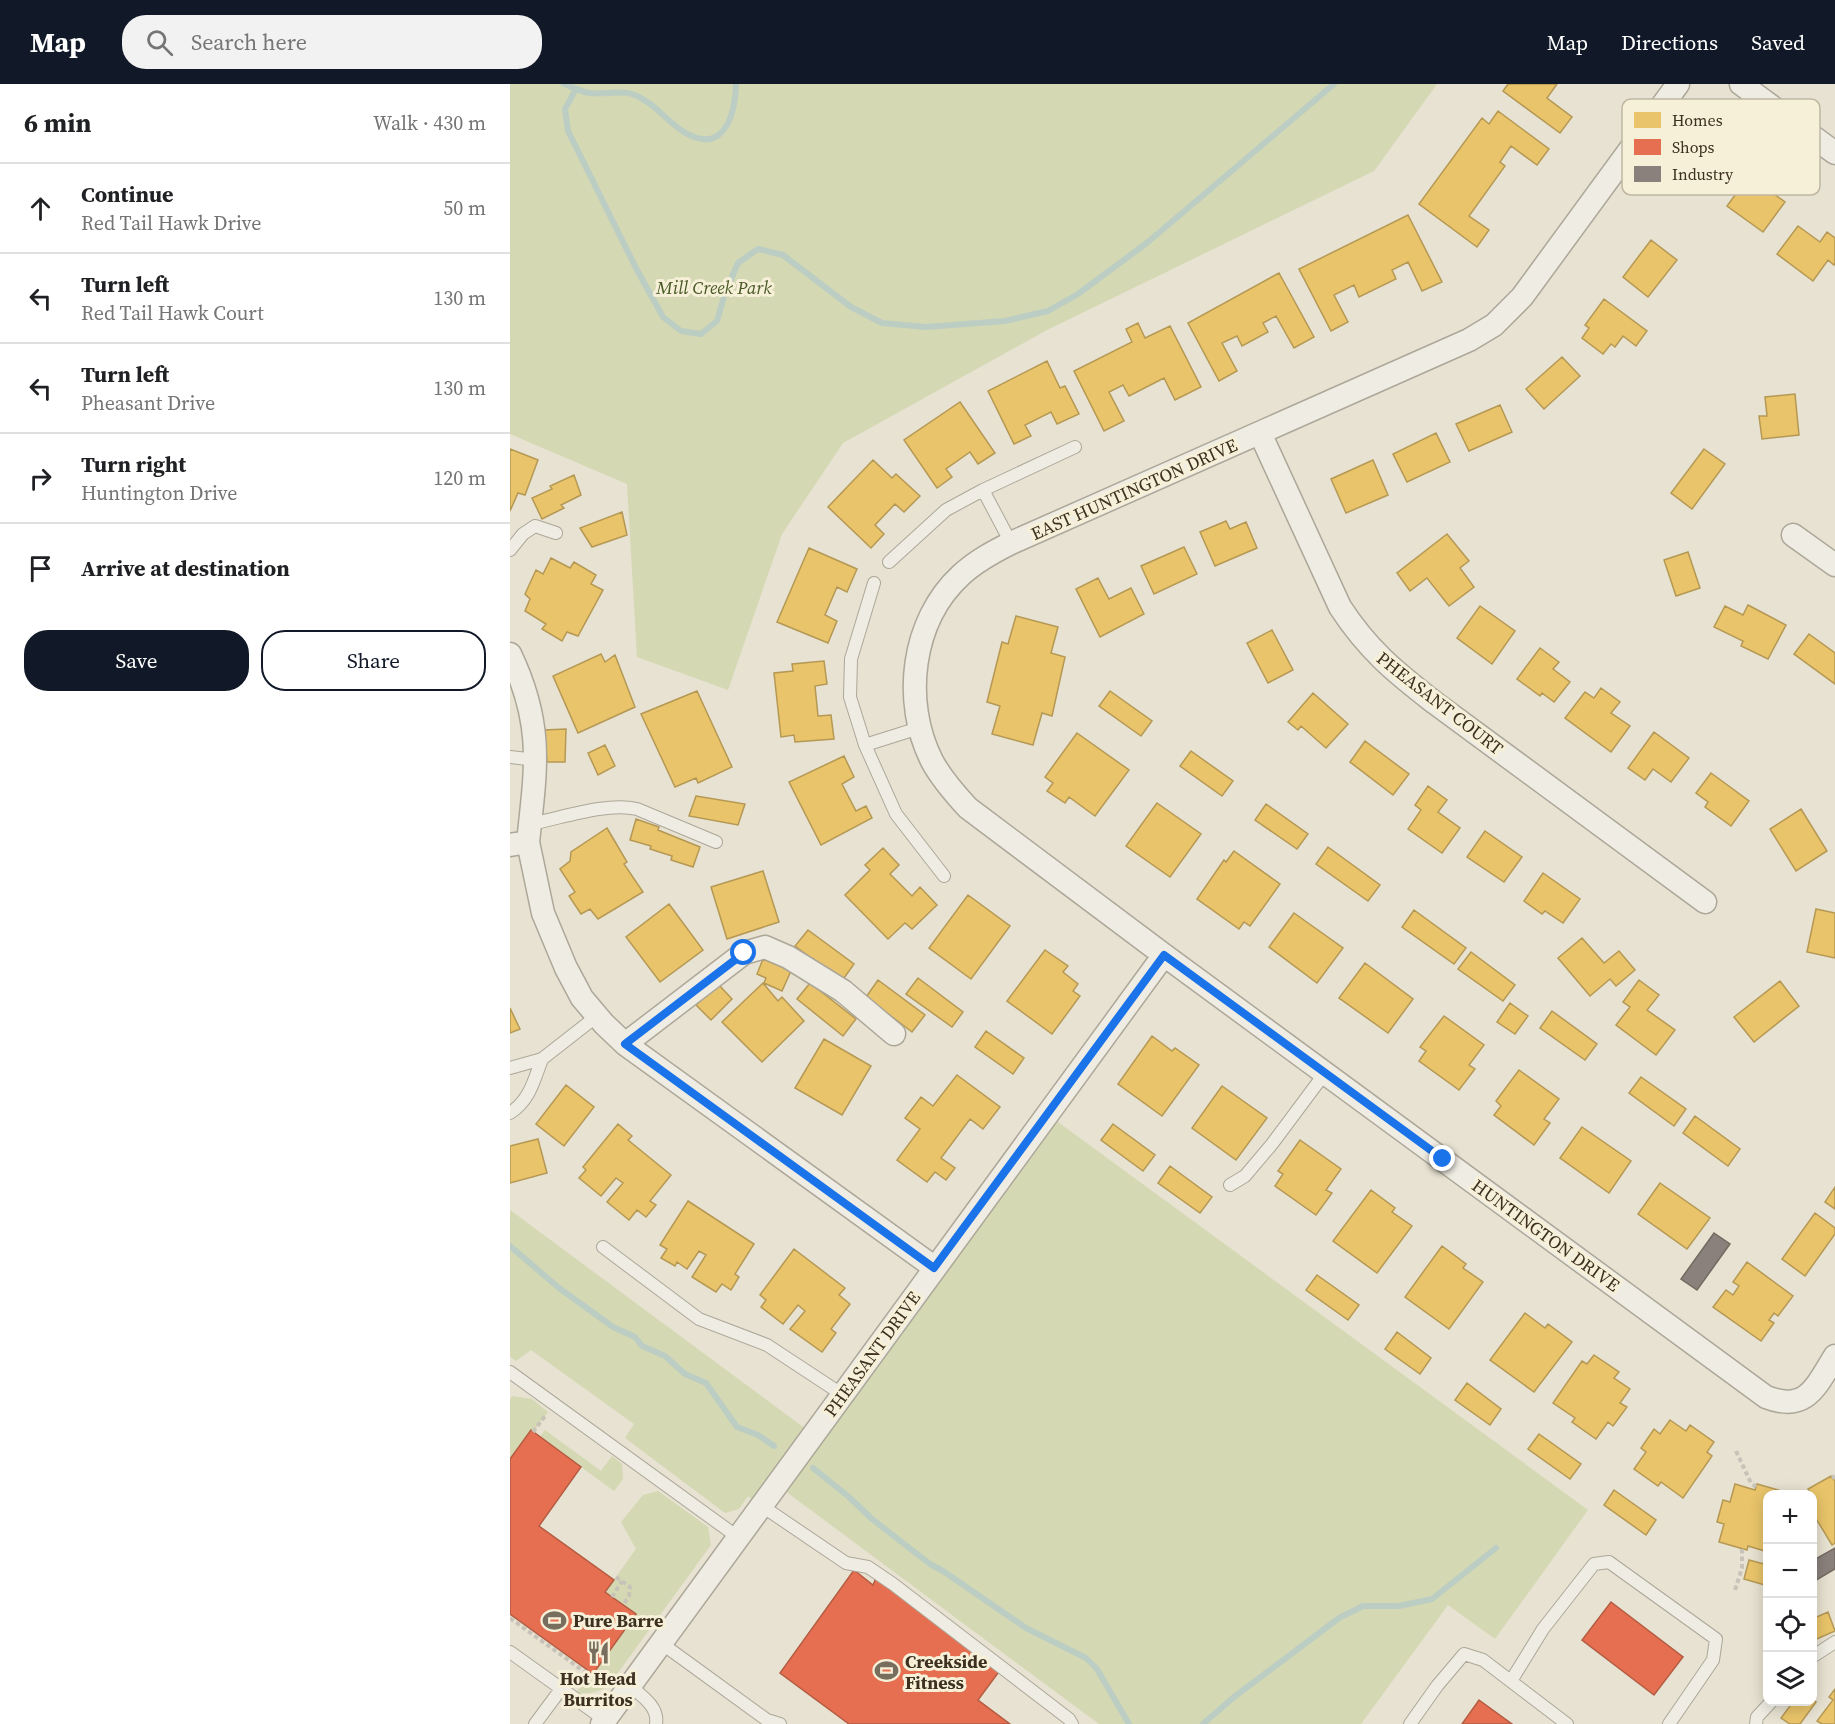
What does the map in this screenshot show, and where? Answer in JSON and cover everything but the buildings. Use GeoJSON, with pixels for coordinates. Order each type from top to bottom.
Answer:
{"type":"FeatureCollection","features":[{"type":"Feature","properties":{"kind":"street","name":"EAST HUNTINGTON DRIVE"},"geometry":{"type":"LineString","coordinates":[[1667,99],[1678,84]]}},
{"type":"Feature","properties":{"kind":"street"},"geometry":{"type":"LineString","coordinates":[[1741,84],[1761,99]]}},
{"type":"Feature","properties":{"kind":"street"},"geometry":{"type":"LineString","coordinates":[[1820,142],[1835,153]]}},
{"type":"Feature","properties":{"kind":"street","name":"EAST HUNTINGTON DRIVE"},"geometry":{"type":"LineString","coordinates":[[1164,955],[968,808],[939,773],[919,728],[914,693],[920,644],[932,615],[961,575],[986,555],[1469,340],[1494,325],[1522,297],[1622,160]]}},
{"type":"Feature","properties":{"kind":"street","name":"PHEASANT COURT"},"geometry":{"type":"LineString","coordinates":[[1260,433],[1340,607],[1375,654],[1435,703],[1705,902]]}},
{"type":"Feature","properties":{"kind":"street"},"geometry":{"type":"LineString","coordinates":[[1793,535],[1835,565]]}},
{"type":"Feature","properties":{"kind":"street"},"geometry":{"type":"LineString","coordinates":[[510,654],[533,717],[536,760],[523,837],[543,913],[573,983],[597,1016],[625,1044],[934,1268]]}},
{"type":"Feature","properties":{"kind":"street"},"geometry":{"type":"LineString","coordinates":[[625,1044],[744,953],[765,947],[788,957],[843,991],[894,1034]]}},
{"type":"Feature","properties":{"kind":"street","name":"HUNTINGTON DRIVE"},"geometry":{"type":"LineString","coordinates":[[1164,955],[1766,1397],[1780,1402],[1803,1399],[1816,1388],[1835,1356]]}},
{"type":"Feature","properties":{"kind":"street","name":"PHEASANT DRIVE"},"geometry":{"type":"LineString","coordinates":[[604,1722],[1164,955]]}},
{"type":"Feature","properties":{"kind":"lane"},"geometry":{"type":"LineString","coordinates":[[889,562],[946,510],[1075,447]]}},
{"type":"Feature","properties":{"kind":"lane"},"geometry":{"type":"LineString","coordinates":[[983,490],[1011,543]]}},
{"type":"Feature","properties":{"kind":"lane"},"geometry":{"type":"LineString","coordinates":[[510,550],[523,534],[535,526],[556,533]]}},
{"type":"Feature","properties":{"kind":"lane"},"geometry":{"type":"LineString","coordinates":[[874,583],[851,659],[850,697],[865,745],[896,814],[944,876]]}},
{"type":"Feature","properties":{"kind":"lane"},"geometry":{"type":"LineString","coordinates":[[865,745],[919,728]]}},
{"type":"Feature","properties":{"kind":"lane"},"geometry":{"type":"LineString","coordinates":[[510,757],[536,760]]}},
{"type":"Feature","properties":{"kind":"lane"},"geometry":{"type":"LineString","coordinates":[[523,837],[591,811],[627,807],[716,842]]}},
{"type":"Feature","properties":{"kind":"lane"},"geometry":{"type":"LineString","coordinates":[[510,1068],[542,1059],[597,1016]]}},
{"type":"Feature","properties":{"kind":"lane"},"geometry":{"type":"LineString","coordinates":[[510,1113],[520,1107],[530,1093],[542,1059]]}},
{"type":"Feature","properties":{"kind":"lane"},"geometry":{"type":"LineString","coordinates":[[1230,1185],[1245,1176],[1325,1073]]}},
{"type":"Feature","properties":{"kind":"lane"},"geometry":{"type":"LineString","coordinates":[[603,1247],[699,1318],[767,1346],[843,1395]]}},
{"type":"Feature","properties":{"kind":"lane"},"geometry":{"type":"LineString","coordinates":[[510,1372],[739,1538]]}},
{"type":"Feature","properties":{"kind":"lane"},"geometry":{"type":"LineString","coordinates":[[762,1506],[846,1563],[868,1567],[1016,1677],[1069,1719],[1072,1724]]}},
{"type":"Feature","properties":{"kind":"lane"},"geometry":{"type":"LineString","coordinates":[[1511,1681],[1543,1629],[1594,1564],[1610,1562],[1716,1639],[1713,1660],[1669,1724]]}},
{"type":"Feature","properties":{"kind":"lane"},"geometry":{"type":"LineString","coordinates":[[1817,1654],[1835,1642]]}},
{"type":"Feature","properties":{"kind":"lane"},"geometry":{"type":"LineString","coordinates":[[661,1643],[767,1720],[780,1724]]}},
{"type":"Feature","properties":{"kind":"lane"},"geometry":{"type":"LineString","coordinates":[[510,1652],[604,1722]]}},
{"type":"Feature","properties":{"kind":"lane"},"geometry":{"type":"LineString","coordinates":[[1410,1724],[1437,1686],[1464,1654],[1483,1660],[1567,1724]]}},
{"type":"Feature","properties":{"kind":"lane"},"geometry":{"type":"LineString","coordinates":[[630,1686],[650,1703],[657,1714],[656,1724]]}},
{"type":"Feature","properties":{"kind":"lane"},"geometry":{"type":"LineString","coordinates":[[535,1724],[561,1689]]}},
{"type":"Feature","properties":{"kind":"lane"},"geometry":{"type":"LineString","coordinates":[[1756,1724],[1757,1717],[1767,1706]]}},
{"type":"Feature","properties":{"kind":"path"},"geometry":{"type":"LineString","coordinates":[[1736,1451],[1751,1483],[1756,1487]]}},
{"type":"Feature","properties":{"kind":"path"},"geometry":{"type":"LineString","coordinates":[[1735,1590],[1742,1568],[1742,1548]]}},
{"type":"Feature","properties":{"kind":"path"},"geometry":{"type":"LineString","coordinates":[[616,1577],[630,1587],[629,1596],[623,1605]]}},
{"type":"Feature","properties":{"kind":"path"},"geometry":{"type":"LineString","coordinates":[[612,1597],[622,1581]]}},
{"type":"Feature","properties":{"kind":"path"},"geometry":{"type":"LineString","coordinates":[[510,1618],[589,1675]]}},
{"type":"Feature","properties":{"kind":"green space","name":"Mill Creek Park"},"geometry":{"type":"Polygon","coordinates":[[[510,84],[1437,84],[1374,171],[1047,330],[843,443],[782,534],[728,690],[637,657],[627,484],[510,434],[510,84]]]}},
{"type":"Feature","properties":{"kind":"green space"},"geometry":{"type":"Polygon","coordinates":[[[1047,1114],[1588,1510],[1495,1639],[1448,1605],[1361,1724],[1099,1724],[777,1485],[762,1506],[748,1496],[739,1509],[725,1513],[625,1438],[634,1424],[531,1350],[516,1361],[510,1357],[510,1210],[814,1435],[1047,1114]]]}},
{"type":"Feature","properties":{"kind":"green space"},"geometry":{"type":"Polygon","coordinates":[[[512,1396],[532,1399],[548,1412],[533,1432],[530,1431],[510,1459],[510,1400],[512,1396]]]}},
{"type":"Feature","properties":{"kind":"green space"},"geometry":{"type":"Polygon","coordinates":[[[545,1430],[601,1471],[612,1456],[622,1464],[623,1479],[614,1491],[540,1437],[545,1430]]]}},
{"type":"Feature","properties":{"kind":"green space"},"geometry":{"type":"Polygon","coordinates":[[[658,1491],[708,1527],[711,1545],[609,1685],[593,1692],[576,1693],[591,1672],[605,1592],[636,1549],[621,1522],[643,1495],[658,1491]]]}},
{"type":"Feature","properties":{"kind":"waterway"},"geometry":{"type":"LineString","coordinates":[[564,84],[590,93],[622,92],[640,97],[684,132],[698,138],[709,139],[718,136],[730,119],[736,84]]}},
{"type":"Feature","properties":{"kind":"waterway"},"geometry":{"type":"LineString","coordinates":[[576,89],[565,109],[568,131],[637,270],[663,317],[681,331],[701,334],[717,321],[725,293],[738,263],[758,249],[783,255],[851,307],[882,323],[926,327],[1005,321],[1048,311],[1078,294],[1148,242],[1334,84]]}},
{"type":"Feature","properties":{"kind":"waterway"},"geometry":{"type":"LineString","coordinates":[[510,1246],[559,1288],[613,1327],[635,1337],[642,1346],[665,1356],[685,1374],[706,1383],[737,1427],[758,1435],[774,1446]]}},
{"type":"Feature","properties":{"kind":"waterway"},"geometry":{"type":"LineString","coordinates":[[813,1468],[872,1519],[930,1564],[1026,1628],[1086,1658],[1097,1669],[1129,1724]]}},
{"type":"Feature","properties":{"kind":"waterway"},"geometry":{"type":"LineString","coordinates":[[1203,1724],[1234,1697],[1339,1618],[1363,1606],[1399,1606],[1432,1599],[1496,1548]]}},
{"type":"Feature","properties":{"kind":"place","name":"Pure Barre"},"geometry":{"type":"Point","coordinates":[555,1620]}},
{"type":"Feature","properties":{"kind":"place","name":"Hot Head Burritos"},"geometry":{"type":"Point","coordinates":[598,1652]}},
{"type":"Feature","properties":{"kind":"place","name":"Creekside Fitness"},"geometry":{"type":"Point","coordinates":[887,1671]}},
{"type":"Feature","properties":{"kind":"route"},"geometry":{"type":"LineString","coordinates":[[744,953],[625,1044],[934,1268],[1164,955],[1443,1159]]}}]}
